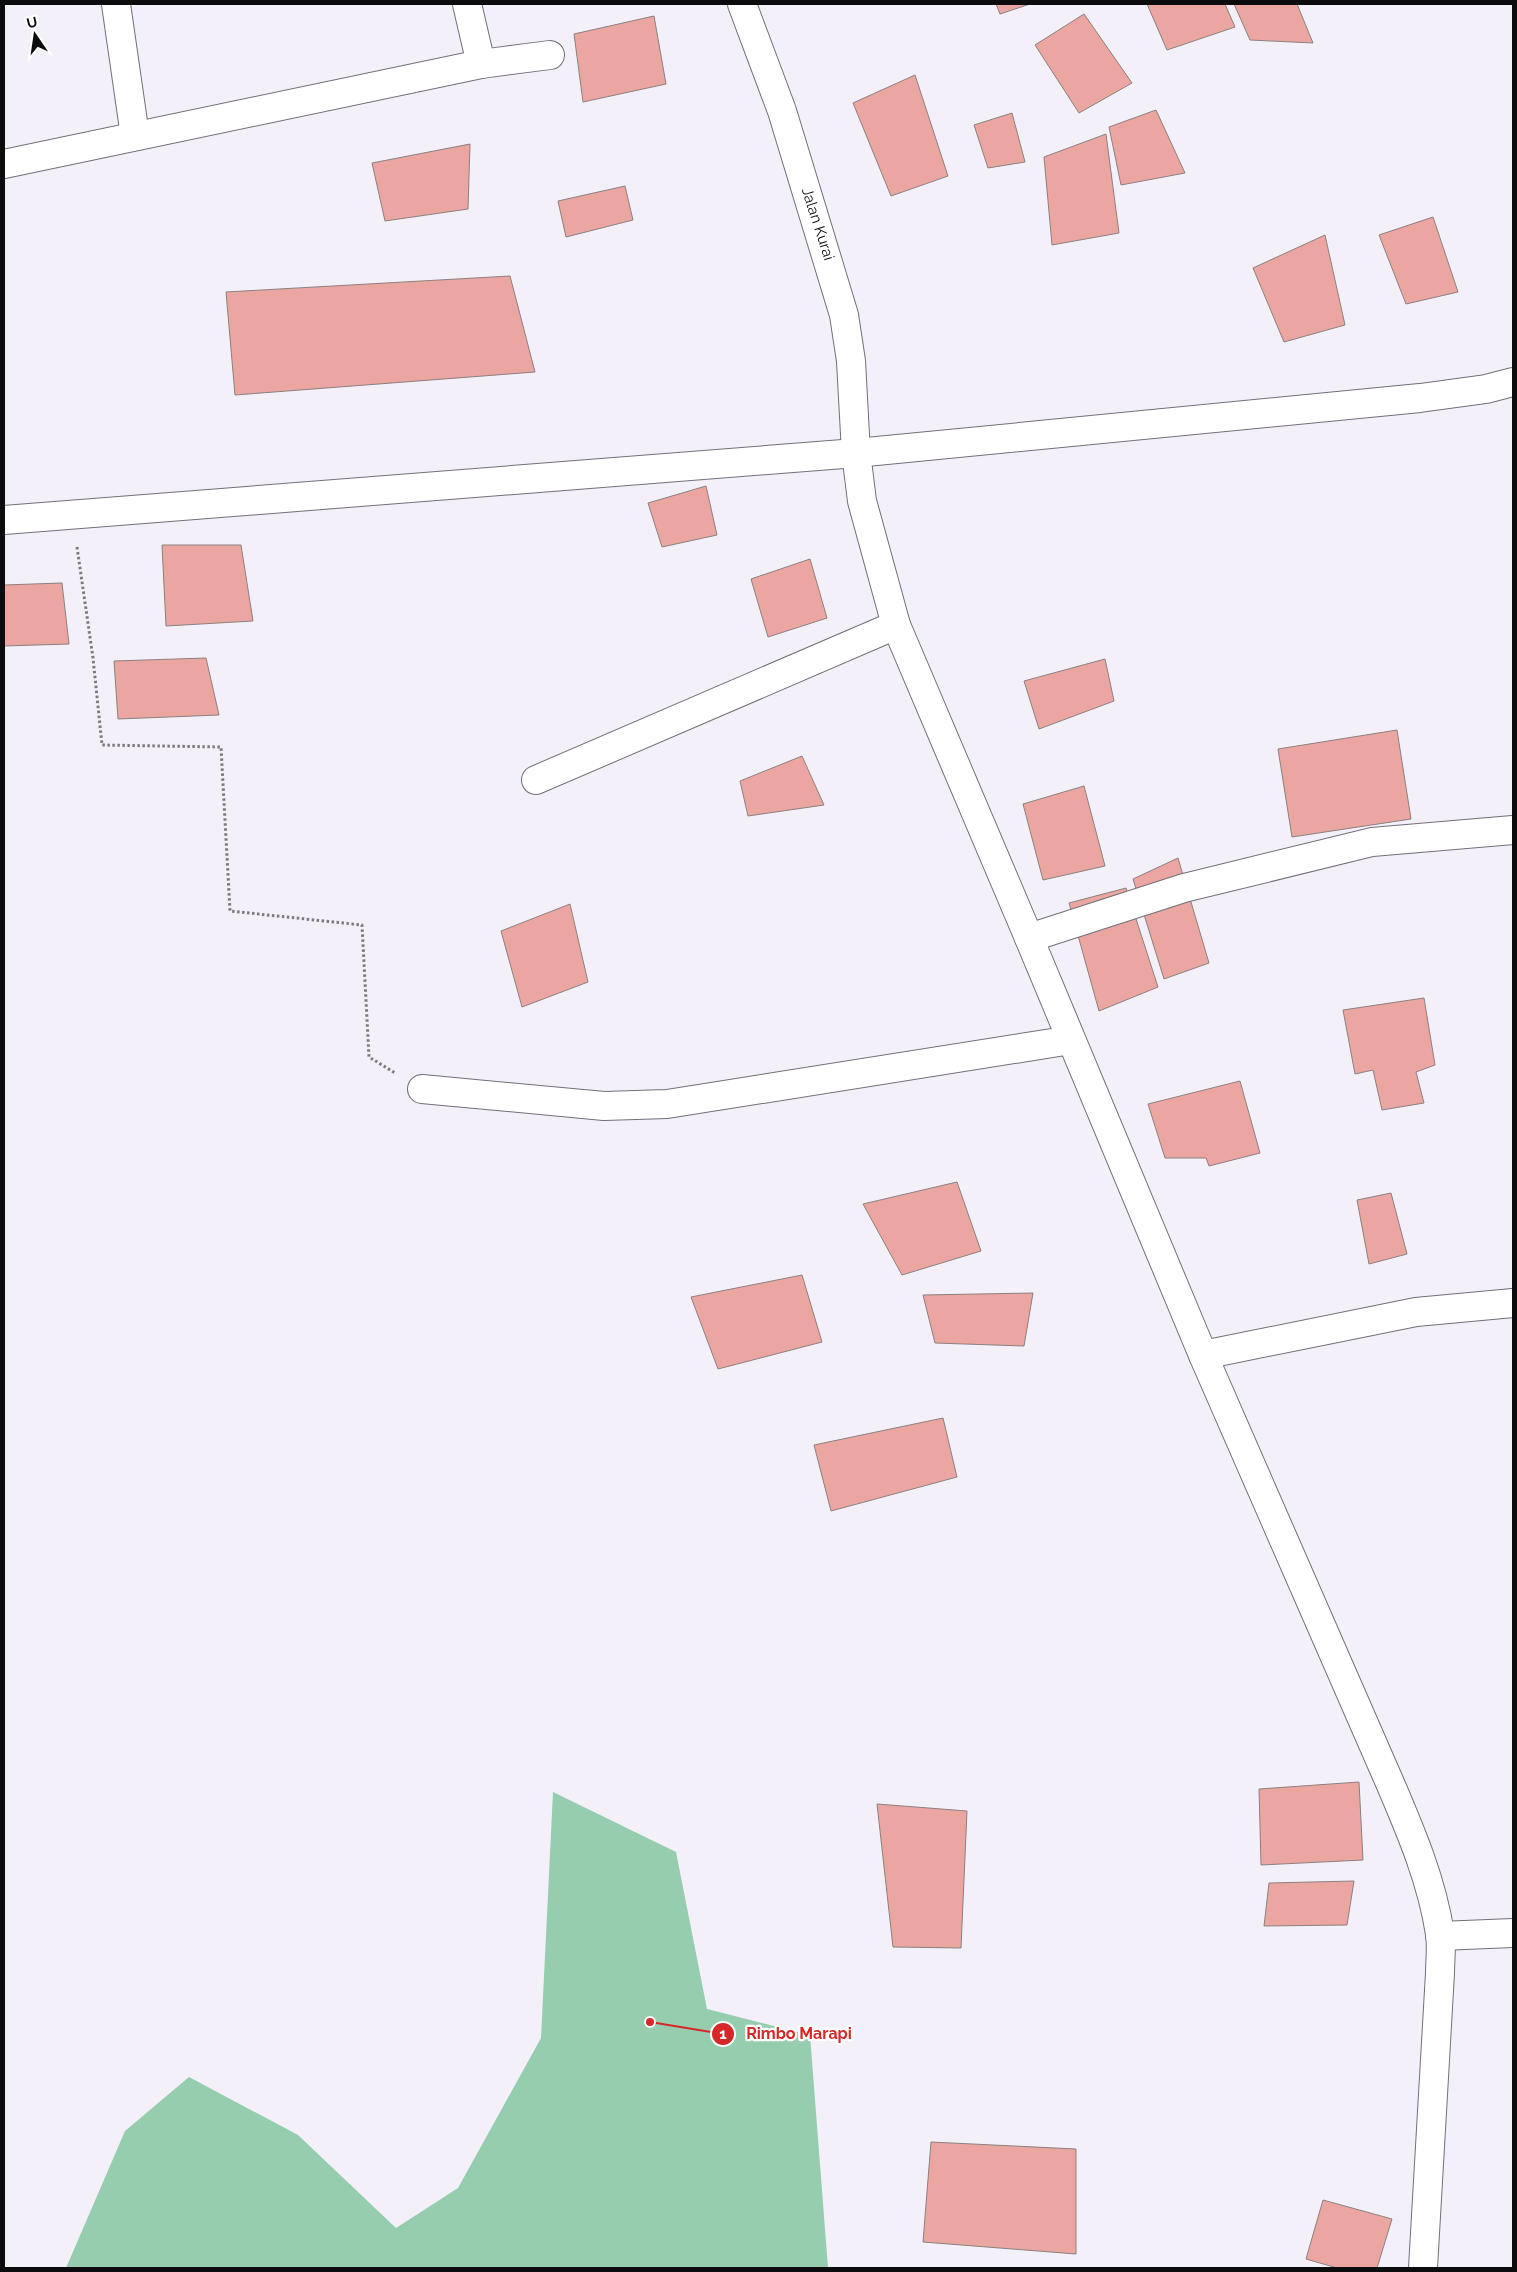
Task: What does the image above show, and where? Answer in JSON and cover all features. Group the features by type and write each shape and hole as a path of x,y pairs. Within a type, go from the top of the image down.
{"street":[{"path":"116,4 135,136"},
{"path":"467,4 481,64"},
{"name":"Jalan Kurai","path":"742,4 782,112 842,308 851,361 856,453 862,501 896,626 1030,938 1203,1355 1412,1836 1433,1896 1440,1936 1440,1973 1424,2268"},
{"path":"4,164 481,64 550,55"},
{"path":"4,520 856,453 1420,398 1486,389 1513,382"},
{"path":"536,780 896,626"},
{"path":"1030,938 1184,888 1372,842 1513,830"},
{"path":"422,1089 604,1106 666,1104 1071,1040"},
{"path":"1203,1355 1416,1312 1513,1303"},
{"path":"1440,1936 1513,1933"}],"path":[{"path":"72,514 94,658 102,745 220,747 230,911 362,925 369,1057 422,1089"}],"green space":[{"path":"553,1792 676,1852 707,2009 810,2035 828,2268 66,2268 125,2131 189,2077 298,2135 396,2228 458,2188 541,2038"}],"building":[{"path":"996,4 1030,4 1000,14"},
{"path":"1147,4 1225,4 1235,27 1167,50"},
{"path":"1234,4 1297,4 1313,43 1250,40"},
{"path":"1084,14 1132,83 1079,113 1035,45"},
{"path":"654,16 666,84 583,102 574,34"},
{"path":"915,75 948,176 891,196 853,103"},
{"path":"1156,110 1185,173 1121,185 1109,127"},
{"path":"1012,113 1025,162 988,168 974,125"},
{"path":"1106,134 1119,233 1052,245 1044,157"},
{"path":"470,144 468,209 385,221 372,163"},
{"path":"625,186 633,220 566,237 558,201"},
{"path":"1433,217 1458,292 1406,304 1379,235"},
{"path":"1325,235 1345,325 1284,342 1253,268"},
{"path":"510,276 535,372 235,395 226,292"},
{"path":"706,486 717,535 662,547 648,503"},
{"path":"162,545 241,545 253,621 166,626"},
{"path":"810,559 827,618 768,637 751,579"},
{"path":"62,583 69,644 4,646 4,585"},
{"path":"206,658 219,715 118,719 114,661"},
{"path":"1105,659 1114,701 1039,729 1024,681"},
{"path":"1397,730 1411,819 1292,837 1278,749"},
{"path":"802,756 824,805 748,816 740,781"},
{"path":"1084,786 1105,866 1043,880 1023,804"},
{"path":"1178,858 1209,963 1164,979 1133,879"},
{"path":"1126,888 1158,987 1099,1011 1069,903"},
{"path":"570,904 588,982 522,1007 501,931"},
{"path":"1424,998 1435,1065 1416,1072 1424,1103 1382,1110 1373,1070 1355,1074 1343,1010"},
{"path":"1240,1081 1260,1153 1209,1166 1206,1158 1165,1158 1148,1104"},
{"path":"957,1182 981,1251 902,1275 863,1204"},
{"path":"1391,1193 1407,1254 1369,1264 1357,1200"},
{"path":"802,1275 822,1342 718,1369 691,1297"},
{"path":"1033,1293 1024,1346 935,1343 923,1295"},
{"path":"943,1418 957,1477 831,1511 814,1445"},
{"path":"1359,1782 1363,1860 1261,1865 1259,1789"},
{"path":"877,1804 967,1811 961,1948 893,1947"},
{"path":"1354,1881 1347,1925 1264,1926 1269,1883"},
{"path":"931,2142 1076,2149 1076,2254 923,2242"},
{"path":"1323,2200 1392,2219 1377,2268 1337,2268 1306,2259"}],"place":[{"name":"Rimbo Marapi","path":"650,2022"}]}
